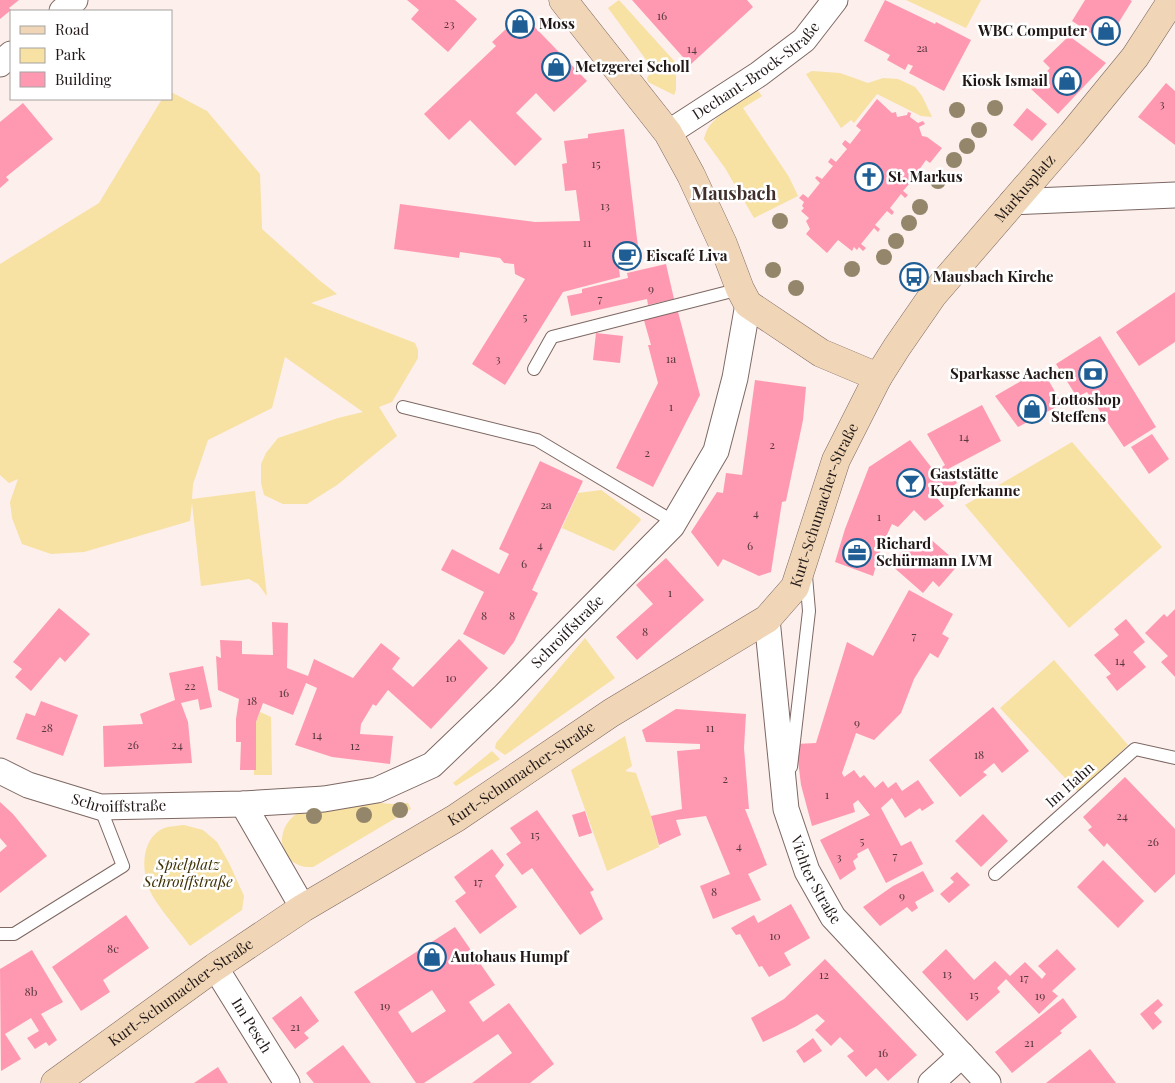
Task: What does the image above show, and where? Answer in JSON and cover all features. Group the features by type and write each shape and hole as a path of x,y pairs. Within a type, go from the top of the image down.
{"main road":[{"path":"563,0 668,133 691,175 744,297 821,353 878,378"},
{"name":"Markusplatz","path":"878,378 933,295 1072,134 1135,56 1172,0"},
{"name":"Kurt-Schumacher-Straße","path":"56,1083 215,967 303,908 456,818 611,713 768,619 795,587 836,460 878,378"}],"street":[{"path":"63,10 75,0"},
{"name":"Dechant-Brock-Straße","path":"668,133 759,74 804,40 835,0"},
{"path":"0,64 10,55"},
{"path":"1012,202 1175,195"},
{"name":"Schroiffstraße","path":"0,771 28,785 100,807 243,804 324,799 377,790 432,765 504,696 674,522 716,451 735,378 744,297"},
{"name":"Vichter Straße","path":"768,619 786,809 807,871 833,917 988,1083"},
{"path":"243,804 303,908"},
{"name":"Im Pesch","path":"215,967 287,1083"},
{"path":"931,1083 962,1055"}],"lane":[{"path":"534,369 552,336 744,297"},
{"path":"403,407 537,440 674,522"},
{"path":"786,809 809,611 804,559"},
{"name":"Im Hahn","path":"996,874 1135,749 1175,758"},
{"path":"0,934 14,934 123,866 100,807"}],"green space":[{"path":"619,0 676,63 676,90 674,95 648,82 647,78 653,69 608,8"},
{"path":"906,0 981,0 966,28"},
{"path":"812,71 840,73 868,83 883,78 898,79 915,87 922,96 932,117 921,116 877,94 854,123 851,120 841,128 806,74"},
{"path":"755,87 762,96 743,108 789,177 798,196 754,218 725,168 704,139 712,123 727,110 724,106"},
{"path":"172,93 207,111 260,174 262,229 337,294 311,303 415,343 418,350 418,358 392,402 379,407 397,436 337,485 307,504 283,504 264,495 261,483 261,464 266,453 278,438 338,418 363,412 285,357 272,408 208,440 193,484 192,499 255,491 267,596 258,584 249,579 201,586 192,503 190,521 84,552 51,554 22,544 12,518 10,502 18,479 9,483 0,475 0,264 99,203 161,100 172,100"},
{"path":"1072,442 1162,547 1069,628 965,505"},
{"path":"601,490 641,520 614,551 562,528 578,493"},
{"path":"585,638 615,678 505,755 495,748 496,743"},
{"path":"1054,660 1128,745 1078,792 1000,708"},
{"path":"260,712 271,717 272,775 254,775 254,770 256,769 256,722"},
{"path":"625,736 632,766 625,771 636,773 651,816 659,847 607,871 571,770"},
{"path":"492,751 500,759 456,786 453,783"},
{"path":"348,800 392,804 408,803 411,809 313,867 302,866 293,862 283,847 282,838 284,829 290,820 302,811"},
{"name":"Spielplatz Schroiffstraße","path":"184,825 203,830 217,842 244,896 242,910 190,946 151,893 145,876 144,866 147,848 150,840 156,833 171,826"}],"building":[{"path":"0,0 19,0 9,8 11,10 0,19"},
{"path":"407,0 455,0 477,19 448,52 411,19 419,10"},
{"path":"632,0 747,0 753,7 690,65"},
{"path":"885,0 935,24 936,22 971,40 944,91 909,73 913,66 908,64 905,70 887,60 890,55 864,41"},
{"path":"1085,0 1132,1 1106,43 1072,21"},
{"path":"522,14 587,81 554,112 536,93 516,113 542,139 515,166 470,120 449,140 424,114 496,46 492,42"},
{"path":"1069,36 1106,63 1058,114 1031,89 1050,68 1043,61"},
{"path":"1166,83 1175,91 1175,145 1138,117"},
{"name":"St. Markus","path":"877,99 892,113 896,112 897,117 907,115 908,112 911,113 910,117 918,123 923,121 925,124 919,127 922,136 927,137 942,148 930,163 926,160 921,167 918,172 923,176 920,179 916,176 903,191 908,195 905,198 901,194 890,208 894,212 892,215 887,211 875,225 880,229 878,232 874,228 861,244 866,248 863,251 859,247 857,250 854,247 852,251 838,240 827,253 806,234 810,229 806,221 809,218 801,211 804,208 802,206 804,202 799,198 803,194 808,198 820,183 815,178 817,176 822,179 833,166 828,162 831,158 836,162 847,149 842,144 845,140 850,144 861,130 856,126"},
{"path":"23,103 53,139 6,177 9,180 0,188 0,122"},
{"path":"1027,108 1047,124 1032,141 1013,125"},
{"path":"624,129 640,264 630,265 630,268 619,269 620,277 563,292 505,385 472,364 525,279 515,274 514,264 504,263 500,258 460,252 459,258 394,249 400,204 535,222 580,221 576,190 565,191 562,164 567,163 564,141 588,138 588,134"},
{"path":"666,264 674,299 648,305 647,299 571,316 567,296 582,293 582,289 628,278 627,273"},
{"path":"1175,292 1175,342 1139,366 1116,332"},
{"path":"677,308 700,395 653,487 616,468 658,383 648,345 651,345 643,317"},
{"path":"596,333 623,336 620,363 593,360"},
{"path":"1100,336 1156,427 1124,447 1087,392 1077,397 1056,364"},
{"path":"1042,369 1062,404 1018,427 995,396"},
{"path":"755,380 806,387 803,420 786,501 782,502 771,572 759,576 723,559 718,567 691,532 717,492 723,493 726,473 742,475"},
{"path":"982,405 1001,441 948,469 957,483 937,498 944,506 925,521 914,510 898,527 892,524 883,543 873,576 835,562 845,529 869,467 910,440 935,472 945,465 927,434"},
{"path":"1152,434 1169,459 1149,474 1131,447"},
{"path":"540,461 583,481 532,590 538,593 514,642 504,655 463,634 484,592 441,570 452,549 499,574 509,554 499,549"},
{"path":"927,536 959,564 939,587 933,581 923,593 891,565 907,546 914,551"},
{"path":"666,558 704,600 637,660 616,637 653,604 636,585"},
{"path":"909,590 953,614 942,634 949,638 938,658 930,653 914,679 901,713 874,740 856,733 842,773 844,777 854,770 860,778 864,775 875,788 883,781 888,788 896,782 902,791 918,780 934,803 922,811 920,808 905,818 892,798 881,808 901,846 911,841 923,864 886,883 868,848 857,854 858,857 853,861 856,869 840,880 820,840 870,815 858,800 853,804 855,812 812,826 801,785 796,744 816,743 847,642 873,656"},
{"path":"59,608 90,634 65,662 60,657 31,691 15,677 22,669 13,662"},
{"path":"1175,609 1175,677 1161,662 1168,656 1145,633 1164,614 1167,617"},
{"path":"1126,619 1145,642 1133,652 1146,667 1117,691 1106,677 1111,674 1094,655 1119,635 1114,629"},
{"path":"272,622 288,623 287,668 308,676 314,659 353,678 381,643 400,658 392,669 413,687 459,639 488,668 431,729 388,690 376,706 373,704 361,724 360,734 393,736 390,764 332,757 295,745 317,688 306,683 293,715 263,703 256,722 256,770 240,770 241,742 236,742 236,719 239,699 218,690 216,656 221,658 220,640 242,641 242,654 273,655"},
{"path":"203,666 212,707 200,710 198,699 181,703 188,722 192,763 104,767 103,726 143,724 140,714 175,700 169,673"},
{"path":"41,701 78,715 63,756 16,739 26,713 35,716"},
{"path":"993,707 1029,751 1002,773 994,763 983,772 987,775 960,797 929,760"},
{"path":"676,709 746,714 744,748 749,809 745,809 767,865 748,874 761,900 713,919 700,886 730,874 706,816 676,820 681,835 659,845 651,816 682,809 677,751 700,749 700,744 646,742 642,730"},
{"path":"1125,777 1175,829 1175,874 1155,893 1107,843 1104,847 1088,830 1092,827 1083,817"},
{"path":"0,802 13,814 47,856 0,893 0,852 7,846 0,838"},
{"path":"537,810 594,890 590,892 603,919 580,935 532,868 522,875 506,854 521,843 510,828"},
{"path":"585,811 592,833 579,837 572,815"},
{"path":"983,814 1008,841 981,867 955,841"},
{"path":"492,849 504,865 495,876 517,907 480,934 455,901 466,893 454,877"},
{"path":"1103,860 1144,901 1118,928 1077,887"},
{"path":"923,871 934,891 915,902 918,908 912,912 907,907 880,926 863,907 893,886"},
{"path":"957,872 970,885 949,903 940,894 954,882 950,878"},
{"path":"791,904 810,938 784,953 791,965 769,977 762,966 759,967 740,934 736,935 731,928 754,915 758,923"},
{"path":"126,915 149,948 103,980 110,992 81,1011 52,967"},
{"path":"455,927 495,985 469,1002 483,1022 509,1003 554,1064 530,1083 472,1083 512,1053 498,1034 424,1083 416,1083 354,992","holes":["432,990 446,1011 412,1033 398,1012"]},
{"path":"946,949 974,980 995,961 1010,976 1025,962 1042,979 1046,974 1038,966 1057,949 1076,969 1052,991 1058,996 1039,1014 1006,979 997,988 1000,992 967,1021 922,972"},
{"path":"32,950 63,1002 41,1014 57,1040 49,1046 46,1042 35,1049 27,1038 39,1031 31,1018 5,1034 21,1059 1,1071 0,969"},
{"path":"825,959 917,1055 888,1081 876,1068 866,1077 847,1056 854,1051 840,1037 831,1046 815,1030 825,1021 817,1014 763,1042 751,1018 784,999"},
{"path":"301,996 319,1021 304,1033 309,1038 295,1049 272,1018"},
{"path":"1063,998 1077,1017 1060,1031 1062,1033 1012,1073 995,1052"},
{"path":"1158,999 1163,1005 1154,1013 1162,1022 1153,1030 1140,1014"},
{"path":"813,1038 822,1051 804,1063 796,1051"},
{"path":"343,1045 371,1083 314,1083 306,1073"},
{"path":"1090,1049 1116,1083 1046,1083"},
{"path":"218,1067 228,1083 194,1083"}],"place":[{"name":"Moss","path":"520,24"},
{"name":"WBC Computer","path":"1106,31"},
{"name":"Metzgerei Scholl","path":"556,67"},
{"name":"Kiosk Ismail","path":"1067,81"},
{"name":"St. Markus","path":"869,177"},
{"name":"Eiscafé Liva","path":"627,256"},
{"name":"Mausbach Kirche","path":"914,277"},
{"name":"Sparkasse Aachen","path":"1093,374"},
{"name":"Lottoshop Steffens","path":"1032,409"},
{"name":"Gaststätte Kupferkanne","path":"911,483"},
{"name":"Richard Schürmann LVM","path":"857,553"},
{"name":"Autohaus Humpf","path":"432,957"}],"district":[{"name":"Mausbach","path":"734,194"}]}
